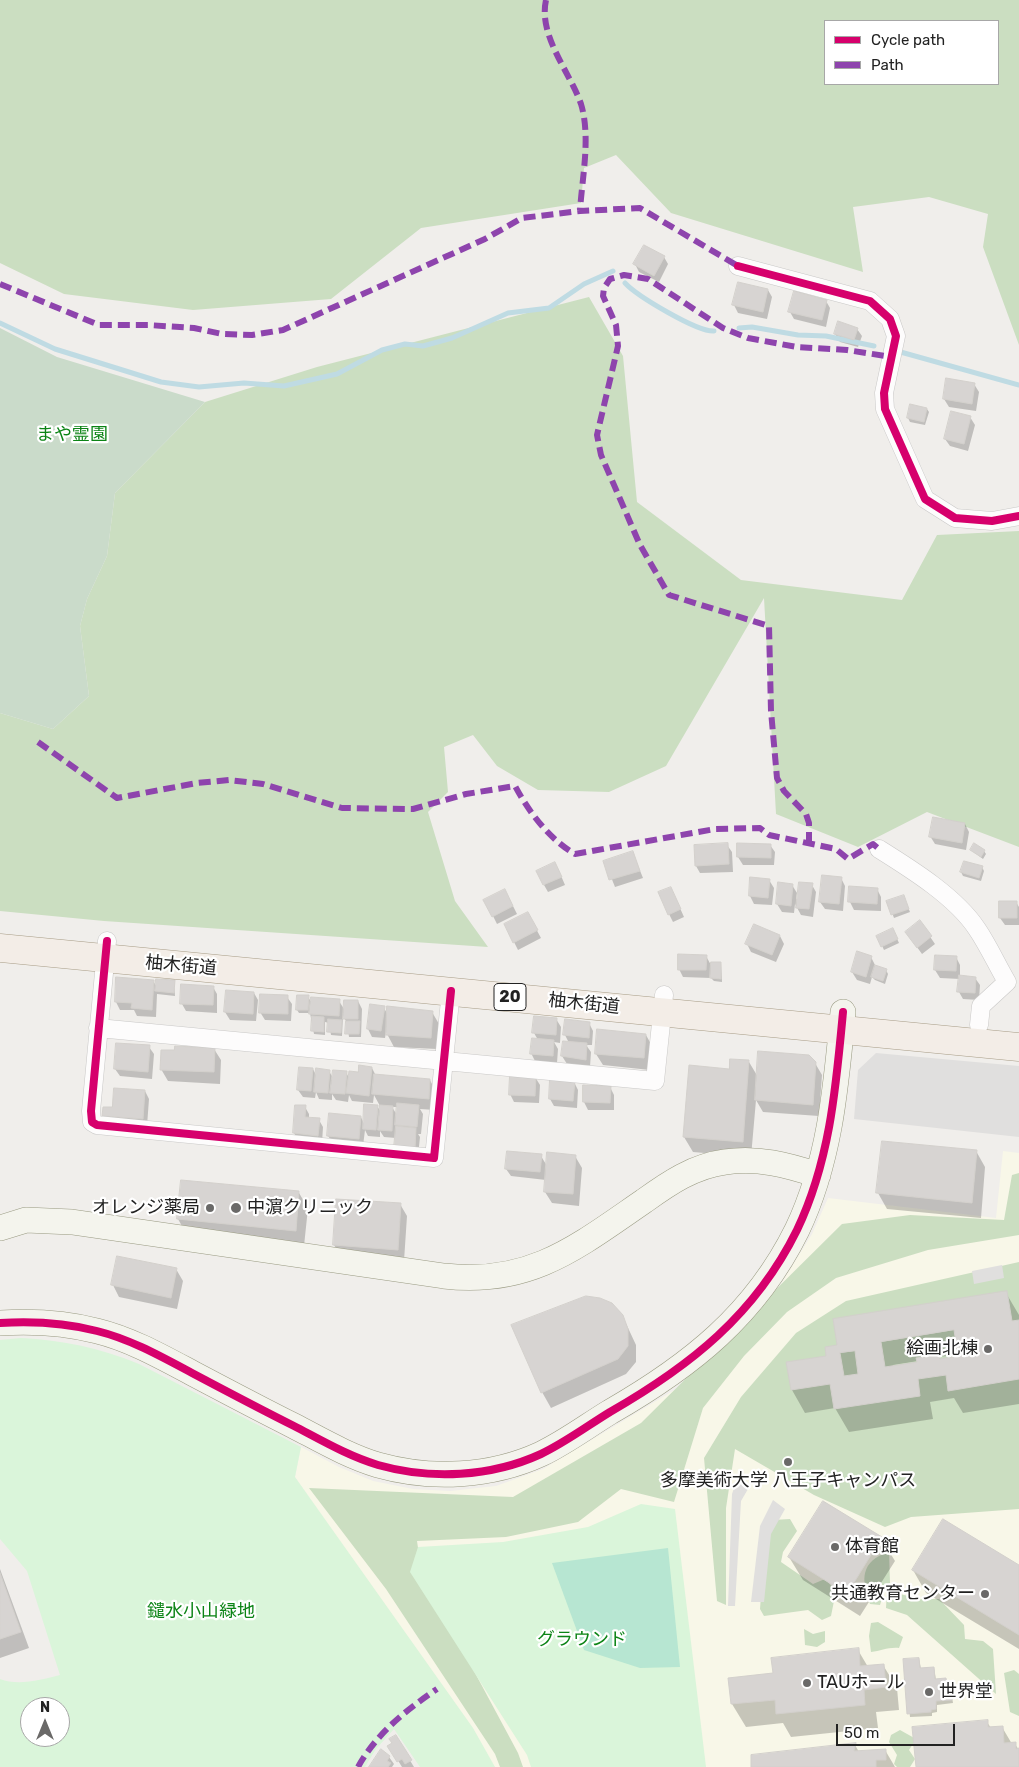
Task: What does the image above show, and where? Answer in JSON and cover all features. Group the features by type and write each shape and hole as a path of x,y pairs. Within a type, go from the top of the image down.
{"main road":[{"name":"柚木街道","path":"0,931 106,950 451,991 663,1003"},
{"name":"柚木街道","path":"0,948 106,950 663,1003 842,1021 1019,1047"},
{"name":"柚木街道","path":"842,1021 979,1025 1019,1029"}],"street":[{"path":"738,266 870,301 890,319 896,336 884,393 885,409 925,499 955,518 992,521 1019,516"},
{"path":"879,849 916,872 948,898 976,927 1007,982 981,1006 979,1025"},
{"path":"106,950 90,1110 92,1122 97,1125 434,1158 451,991"},
{"path":"98,1028 656,1081 663,1003"},
{"path":"0,1323 45,1323 100,1332 161,1357 342,1451 400,1471 427,1474 464,1474 522,1461 554,1447 687,1364 714,1341 742,1312 770,1276 796,1232 818,1175 831,1126 842,1021"},
{"path":"0,1228 26,1220 72,1222 451,1277 488,1278 522,1272 550,1261 580,1244 674,1180 699,1168 725,1162 751,1160 776,1163 818,1175"}],"shaded area":[{"path":"876,1053 1019,1066 1019,1137 854,1119 858,1070"},
{"name":"多摩美術大学 八王子キャンパス","path":"1003,1151 1019,1153 1019,1767 495,1767 295,1477 301,1447 339,1467 373,1481 413,1489 450,1491 496,1486 543,1469 686,1383 773,1297 812,1234 828,1198 996,1218"},
{"path":"1002,1265 1004,1278 974,1284 972,1271"},
{"path":"737,1479 748,1489 741,1501 735,1606 728,1606 732,1494"},
{"path":"773,1500 785,1509 771,1534 764,1602 751,1602 760,1526"}],"green space":[{"path":"0,0 1019,0 1019,345 983,247 988,214 929,197 853,207 863,272 671,213 616,155 584,168 581,203 421,228 331,299 193,310 64,294 0,263"},
{"path":"589,297 623,356 637,502 741,580 902,600 937,535 1019,531 1019,847 927,812 858,847 776,814 764,598 666,766 609,792 538,790 497,766 473,735 444,747 448,792 428,812 455,901 488,947 104,921 0,911 0,713 53,729 89,696 80,626 87,599 107,556 115,493 205,402 317,367"},
{"name":"まや霊園","path":"0,328 57,357 205,402 115,493 107,556 87,599 80,626 89,696 53,729 0,713"},
{"path":"1019,1173 1019,1235 928,1250 836,1278 787,1312 744,1356 703,1408 674,1502 621,1489 578,1522 506,1537 417,1541 424,1588 474,1671 518,1753 523,1767 500,1767 495,1754 386,1589 309,1488 513,1497 641,1423 842,1224 910,1215 1004,1220 1012,1175"},
{"path":"1019,1262 1019,1509 911,1517 885,1527 814,1495 735,1449 726,1508 726,1605 717,1601 704,1458 741,1397 796,1333 846,1301"},
{"name":"鑓水小山緑地","path":"21,1338 81,1346 96,1349 139,1364 301,1447 295,1477 473,1728 495,1767 420,1767 394,1729 376,1749 365,1767 0,1767 0,1679 22,1682 60,1675 27,1571 0,1539 0,1340"},
{"name":"グラウンド","path":"641,1504 675,1509 706,1767 531,1767 527,1755 410,1572 418,1547 503,1542 588,1527"},
{"path":"790,1519 797,1531 783,1552 781,1562 813,1584 825,1579 836,1591 831,1616 822,1620 808,1610 764,1616 760,1609 765,1543 773,1520"},
{"path":"668,1548 680,1667 640,1668 584,1650 552,1563"},
{"path":"889,1552 890,1583 886,1585 880,1605 870,1604 865,1587 865,1572 868,1566 879,1556"},
{"path":"887,1591 921,1599 939,1599 964,1625 965,1639 983,1641 993,1649 996,1694 907,1615 886,1608"},
{"path":"878,1622 903,1637 899,1648 871,1652 869,1636 871,1623"},
{"path":"804,1629 813,1634 825,1631 825,1642 817,1647 805,1645"},
{"path":"1014,1670 1019,1674 1019,1716 1010,1712 1004,1673"},
{"path":"900,1730 916,1739 909,1750 915,1759 910,1767 897,1767 894,1764 897,1755 889,1742 891,1735"}],"building":[{"path":"644,245 665,256 654,276 633,264"},
{"path":"738,282 768,289 763,312 732,305"},
{"path":"794,291 827,300 822,320 788,312"},
{"path":"838,321 858,328 854,340 834,334"},
{"path":"946,378 975,383 972,404 943,399"},
{"path":"910,404 927,408 924,422 907,418"},
{"path":"951,411 971,416 964,444 944,439"},
{"path":"933,817 965,823 962,843 929,837"},
{"path":"728,843 729,864 695,866 694,845"},
{"path":"737,843 771,844 771,858 737,857"},
{"path":"974,843 985,850 981,857 970,850"},
{"path":"633,851 640,871 609,880 603,861"},
{"path":"964,861 983,866 979,878 960,872"},
{"path":"555,862 562,877 543,885 536,871"},
{"path":"822,875 842,877 839,904 819,902"},
{"path":"750,877 770,879 768,898 749,896"},
{"path":"778,882 793,884 791,906 776,904"},
{"path":"799,882 813,883 809,909 796,908"},
{"path":"849,886 878,888 877,904 848,902"},
{"path":"671,887 681,909 668,915 658,892"},
{"path":"505,889 513,906 492,917 483,900"},
{"path":"904,895 909,909 891,915 886,901"},
{"path":"999,901 1017,901 1017,918 999,918"},
{"path":"528,912 538,930 513,943 504,924"},
{"path":"920,920 932,936 917,948 905,932"},
{"path":"754,924 780,935 772,955 745,944"},
{"path":"893,928 898,939 881,947 876,936"},
{"path":"857,951 872,956 866,977 851,972"},
{"path":"678,954 707,955 706,970 678,970"},
{"path":"935,955 957,956 956,971 934,970"},
{"path":"711,962 721,962 721,979 710,978"},
{"path":"875,965 887,969 883,981 871,977"},
{"path":"959,975 976,977 975,993 957,992"},
{"path":"116,977 154,980 152,1010 131,1008 132,1003 115,1002"},
{"path":"156,979 175,980 174,993 155,991"},
{"path":"181,984 214,986 213,1005 180,1004"},
{"path":"226,990 254,992 253,1014 224,1012"},
{"path":"260,994 288,995 288,1014 259,1013"},
{"path":"297,995 309,995 308,1010 296,1010"},
{"path":"311,997 340,999 339,1016 309,1014"},
{"path":"344,1000 358,1000 358,1019 343,1019"},
{"path":"370,1004 385,1006 381,1031 367,1029"},
{"path":"387,1006 433,1011 431,1038 386,1035"},
{"path":"312,1016 324,1017 324,1032 311,1031"},
{"path":"534,1016 557,1018 556,1035 532,1033"},
{"path":"328,1019 342,1020 341,1033 327,1032"},
{"path":"565,1019 590,1022 589,1038 563,1035"},
{"path":"346,1021 360,1021 359,1034 345,1034"},
{"path":"597,1029 646,1034 644,1058 595,1054"},
{"path":"532,1038 554,1040 553,1056 530,1054"},
{"path":"563,1041 587,1043 586,1060 561,1056"},
{"path":"116,1043 150,1045 148,1072 114,1069"},
{"path":"175,1046 215,1048 214,1072 160,1070 161,1050 174,1050"},
{"path":"758,1051 809,1055 816,1062 813,1105 755,1100"},
{"path":"730,1059 749,1060 743,1142 683,1137 689,1065 729,1069"},
{"path":"359,1065 372,1067 369,1096 346,1093 349,1071 358,1072"},
{"path":"299,1067 313,1068 311,1091 297,1090"},
{"path":"316,1068 330,1070 328,1093 314,1092"},
{"path":"333,1070 347,1071 345,1094 330,1093"},
{"path":"374,1074 430,1079 429,1099 372,1094"},
{"path":"510,1075 536,1076 535,1096 509,1095"},
{"path":"550,1079 575,1081 573,1101 549,1099"},
{"path":"583,1085 611,1086 610,1103 583,1102"},
{"path":"114,1088 145,1090 143,1119 102,1116 103,1107 112,1107"},
{"path":"397,1103 419,1105 417,1127 395,1125"},
{"path":"364,1104 378,1105 376,1130 363,1129"},
{"path":"295,1105 306,1105 305,1117 320,1118 318,1136 293,1133"},
{"path":"380,1105 393,1106 392,1131 378,1130"},
{"path":"329,1113 361,1116 359,1139 327,1136"},
{"path":"396,1126 416,1128 415,1149 394,1148"},
{"path":"882,1141 977,1150 972,1203 876,1193"},
{"path":"507,1151 542,1154 540,1172 505,1169"},
{"path":"547,1152 576,1155 573,1194 544,1192"},
{"path":"181,1180 299,1191 296,1231 177,1219"},
{"path":"336,1199 401,1203 398,1250 333,1245"},
{"path":"117,1256 177,1268 171,1298 111,1285"},
{"name":"絵画北棟","path":"1007,1291 1012,1321 1019,1320 1019,1379 948,1391 946,1375 918,1379 920,1396 834,1409 830,1384 791,1390 786,1362 826,1356 825,1347 837,1345 833,1319","holes":["954,1330 958,1356 940,1359 939,1355 916,1358 917,1362 885,1367 881,1342","855,1351 858,1374 844,1376 840,1353"]},
{"path":"586,1296 600,1298 612,1303 623,1315 628,1329 628,1346 618,1359 541,1393 511,1325"},
{"name":"体育館","path":"823,1501 882,1537 847,1594 788,1557"},
{"name":"共通教育センター","path":"943,1519 1019,1565 1019,1635 912,1570"},
{"path":"0,1573 21,1632 0,1639"},
{"name":"TAUホール","path":"859,1648 860,1666 884,1664 886,1687 864,1690 865,1705 776,1714 775,1700 731,1704 728,1678 773,1673 771,1658"},
{"name":"世界堂","path":"919,1658 920,1668 934,1667 935,1679 946,1678 947,1685 951,1684 952,1700 936,1701 936,1709 931,1710 931,1712 907,1714 903,1659"},
{"path":"988,1720 988,1727 1003,1726 1004,1743 1016,1742 1016,1749 1019,1748 1019,1767 916,1767 912,1727"},
{"path":"396,1735 412,1760 405,1764 402,1759 397,1762 387,1746 392,1743 389,1739"},
{"path":"856,1743 854,1751 886,1749 886,1760 876,1760 876,1767 751,1767 751,1755"},
{"path":"381,1749 390,1756 387,1761 391,1763 388,1767 369,1767"}],"waterway":[{"path":"0,323 55,349 161,382 199,387 244,383 284,386 337,374 382,350 405,344 423,346 452,338 508,313 549,308 584,284 613,271"},
{"path":"625,283 642,296 682,320 706,330 714,331"},
{"path":"739,328 752,327 798,335 826,336 874,346"},
{"path":"897,351 1019,385"}],"marked path":[{"path":"546,0 545,13 551,40 556,54 576,92 584,117 586,144 580,211"},
{"path":"0,284 99,325 148,325 194,328 222,334 252,335 283,330 485,239 522,218 580,211 640,208 738,266"},
{"path":"809,844 809,823 806,814 784,791 777,778 771,711 769,626 669,595 640,545 601,455 597,435 618,346 616,325 603,296 604,288 610,279 624,275 648,279 723,328 748,338 797,347 847,350 892,357"},
{"path":"38,742 117,798 197,783 229,780 263,784 342,808 413,809 466,794 515,786 540,824 557,841 575,854 715,829 760,828 769,835 836,849 848,859 873,844 879,849"},
{"path":"358,1767 383,1733 437,1689"}],"cycle path":[{"path":"738,266 870,301 890,319 896,336 884,393 885,409 925,499 955,518 992,521 1019,516"},
{"path":"107,941 91,1111 92,1122 97,1125 434,1158 451,991"},
{"path":"0,1323 61,1324 109,1334 157,1355 335,1447 378,1465 419,1473 461,1474 502,1468 522,1462 559,1444 667,1376 718,1336 761,1288 797,1230 817,1177 830,1123 838,1068 843,1012"}],"place":[{"name":"オレンジ薬局","path":"210,1208"},
{"name":"中濵クリニック","path":"236,1208"},
{"name":"絵画北棟","path":"988,1349"},
{"name":"多摩美術大学 八王子キャンパス","path":"788,1462"},
{"name":"体育館","path":"835,1547"},
{"name":"共通教育センター","path":"985,1594"},
{"name":"TAUホール","path":"807,1683"},
{"name":"世界堂","path":"929,1692"}]}
